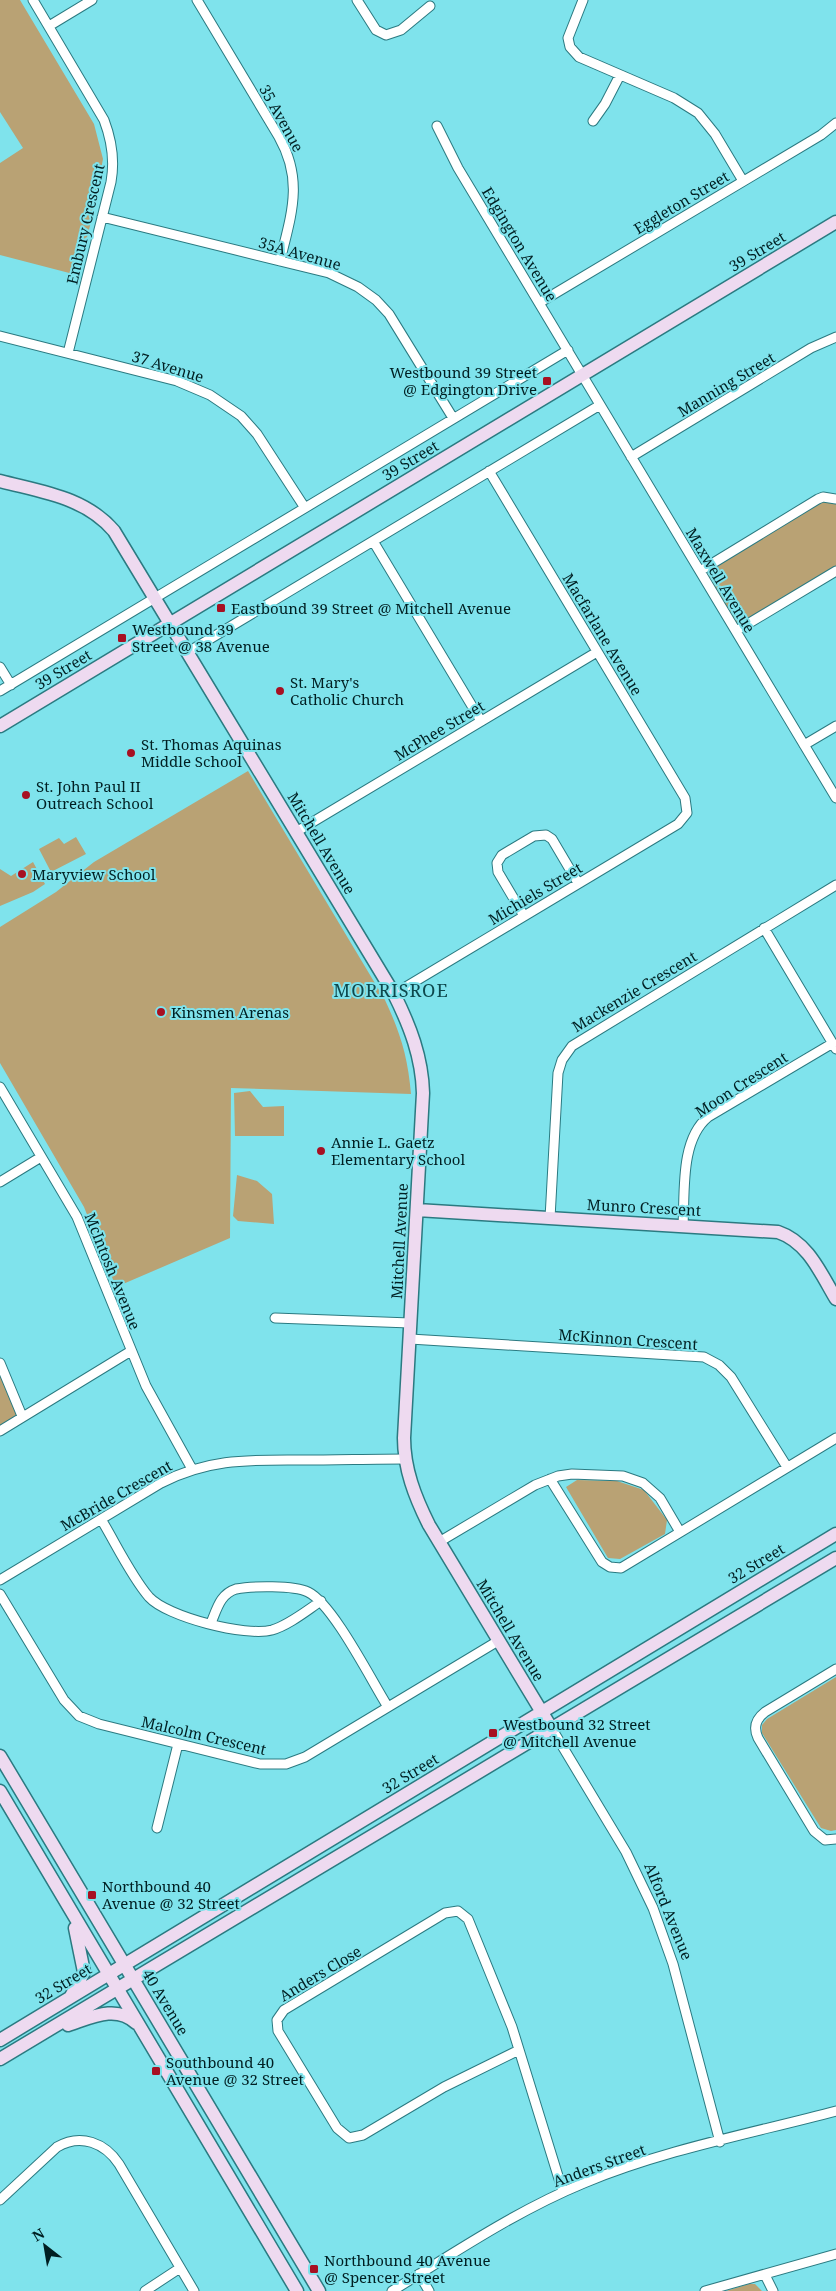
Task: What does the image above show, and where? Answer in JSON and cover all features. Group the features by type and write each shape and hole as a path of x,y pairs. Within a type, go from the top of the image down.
{"main road":[{"name":"39 Street","path":"0,726 836,222"},
{"name":"Mitchell Avenue","path":"0,481 73,500 97,513 120,538 394,994 410,1029 421,1070 422,1094 404,1438 405,1459 416,1498 439,1542 541,1712"},
{"name":"Munro Crescent","path":"417,1210 768,1231 785,1234 804,1248 836,1299"},
{"name":"32 Street","path":"0,2040 836,1534"},
{"path":"0,2059 836,1558"},
{"name":"Alford Avenue","path":"541,1712 552,1729"},
{"name":"40 Avenue","path":"0,1756 319,2291"},
{"path":"0,1791 297,2291"},
{"path":"68,1907 76,1930 84,1972 69,1998"},
{"path":"46,2032 111,2013 122,2014 139,2026"}],"street":[{"name":"Embury Crescent","path":"33,0 99,110 109,134 114,160 113,171 68,353"},
{"path":"49,26 92,0"},
{"name":"35 Avenue","path":"197,0 279,136 290,160 294,181 294,200 280,261"},
{"path":"357,0 373,27 379,33 386,36 401,30 430,6"},
{"path":"583,0 569,32 570,47 579,56 674,98 698,113 712,128 743,181"},
{"path":"593,121 605,104 620,75"},
{"name":"Eggleton Street","path":"539,303 821,135 836,123"},
{"name":"Edgington Avenue","path":"437,126 458,168 583,375"},
{"name":"35A Avenue","path":"102,217 335,276 358,287 376,300 396,323 453,418"},
{"name":"37 Avenue","path":"0,336 177,381 200,389 241,416 257,434 305,508"},
{"name":"Manning Street","path":"631,457 811,348 836,337"},
{"name":"39 Street","path":"0,691 568,350"},
{"name":"Maxwell Avenue","path":"583,375 836,798"},
{"path":"188,652 600,404"},
{"name":"Macfarlane Avenue","path":"489,471 685,798 687,813"},
{"path":"700,571 818,499 824,497 836,499"},
{"path":"373,541 481,721"},
{"path":"736,631 836,571"},
{"name":"McPhee Street","path":"296,832 597,652"},
{"path":"0,668 11,685"},
{"path":"804,745 836,726"},
{"name":"Michiels Street","path":"394,994 678,824 687,813"},
{"path":"524,916 498,872 497,863 502,855 534,836 542,834 552,839 578,883"},
{"name":"Mackenzie Crescent","path":"550,1218 558,1073 566,1052 584,1037 836,885"},
{"path":"764,928 834,1046"},
{"name":"Moon Crescent","path":"683,1226 688,1152 692,1138 699,1126 708,1117 834,1046"},
{"name":"McIntosh Avenue","path":"0,1087 77,1217 153,1401 192,1469"},
{"path":"0,1182 42,1157"},
{"path":"276,1318 410,1323"},
{"name":"McKinnon Crescent","path":"410,1339 704,1357 719,1365 731,1377 787,1467"},
{"path":"0,1431 131,1351"},
{"path":"0,1363 22,1416"},
{"path":"550,1479 598,1557 610,1567 621,1568 836,1438"},
{"name":"McBride Crescent","path":"0,1580 161,1483 206,1464 236,1460 405,1459"},
{"path":"439,1542 535,1485 550,1479 579,1474 631,1477 643,1483 654,1492 680,1532"},
{"path":"101,1519 142,1587 156,1604 173,1613 250,1632 270,1630 283,1625 321,1601"},
{"path":"211,1623 221,1599 228,1592 236,1588 300,1589 310,1592 329,1610 388,1707"},
{"name":"Malcolm Crescent","path":"0,1594 60,1696 72,1710 85,1719 253,1763 286,1764 305,1757 498,1641"},
{"path":"836,1669 765,1712 758,1719 755,1726 758,1738 814,1831 825,1840 836,1839"},
{"name":"Alford Avenue","path":"552,1729 626,1852 653,1908 673,1964 720,2142"},
{"path":"158,1828 178,1744"},
{"name":"Anders Close","path":"519,2050 444,2087 363,2135 350,2138 337,2128 278,2030 277,2020 284,2010 445,1913 454,1911 465,1915 472,1925 505,2006 519,2050 563,2192"},
{"name":"Anders Street","path":"392,2291 517,2215 563,2192 619,2170 836,2112"},
{"path":"0,2200 52,2150 62,2144 86,2140 98,2144 116,2159 194,2291"},
{"path":"705,2291 836,2254"},
{"path":"145,2291 180,2268"},
{"path":"419,2274 429,2291"},
{"path":"765,2275 773,2291"}],"shaded area":[{"path":"0,0 20,0 94,124 103,159 91,222 77,275 0,255 0,163 23,148 0,112"},
{"path":"818,499 836,499 836,571 736,631 700,571"},
{"path":"248,771 385,1000 402,1045 408,1068 411,1094 231,1088 230,1238 116,1287 84,1207 0,1063 0,927 56,892 94,862"},
{"path":"76,837 86,854 51,872 39,849 59,838 64,844"},
{"path":"33,862 45,884 33,892 0,906 0,869 11,876"},
{"path":"250,1091 263,1107 284,1106 284,1136 235,1136 234,1093"},
{"path":"237,1175 257,1181 272,1194 274,1224 238,1221 233,1216"},
{"path":"0,1363 22,1416 0,1431"},
{"path":"577,1480 617,1481 644,1490 667,1520 665,1534 620,1559 608,1558 566,1487"},
{"path":"836,1677 836,1830 831,1831 821,1828 762,1733 762,1725 767,1719"},
{"path":"755,2284 762,2291 726,2291"}],"place":[{"name":"Westbound 39 Street @ Edgington Drive","path":"547,381"},
{"name":"Eastbound 39 Street @ Mitchell Avenue","path":"221,608"},
{"name":"Westbound 39 Street @ 38 Avenue","path":"122,638"},
{"name":"St. Mary's Catholic Church","path":"280,691"},
{"name":"St. Thomas Aquinas Middle School","path":"131,753"},
{"name":"St. John Paul II Outreach School","path":"26,795"},
{"name":"Maryview School","path":"22,874"},
{"name":"Kinsmen Arenas","path":"161,1012"},
{"name":"Annie L. Gaetz Elementary School","path":"321,1151"},
{"name":"Westbound 32 Street @ Mitchell Avenue","path":"493,1733"},
{"name":"Northbound 40 Avenue @ 32 Street","path":"92,1895"},
{"name":"Southbound 40 Avenue @ 32 Street","path":"156,2071"},
{"name":"Northbound 40 Avenue @ Spencer Street","path":"314,2269"}],"district":[{"name":"MORRISROE","path":"391,990"}]}
